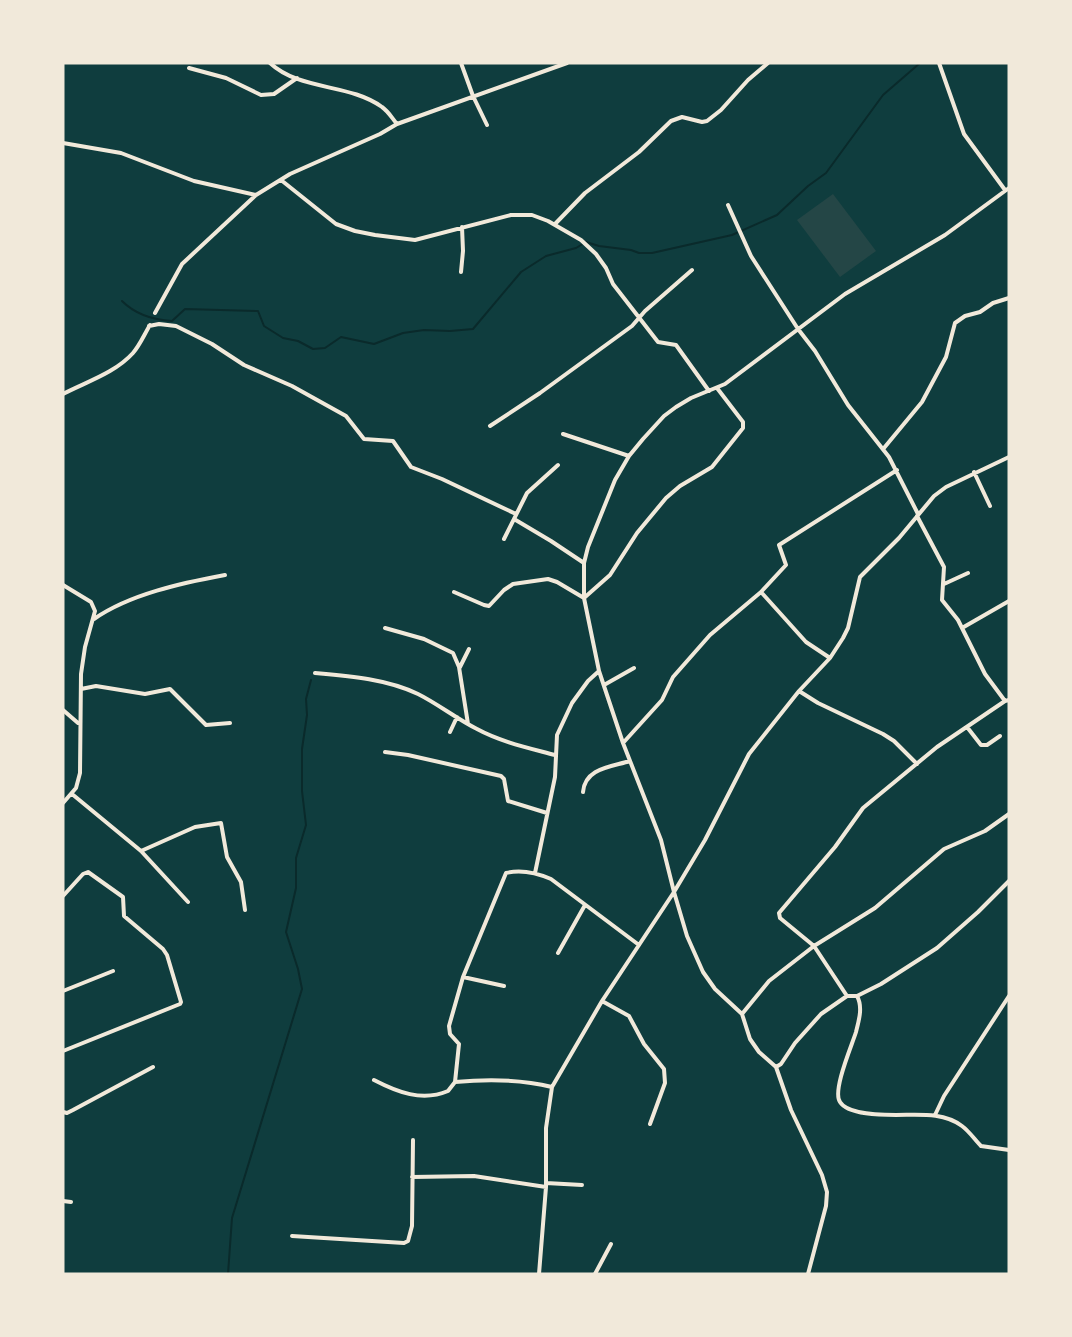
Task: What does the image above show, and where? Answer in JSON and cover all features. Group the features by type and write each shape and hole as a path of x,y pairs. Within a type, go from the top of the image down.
{"street":[{"path":"270,63 286,74 380,105 397,124"},
{"path":"461,63 487,125"},
{"path":"155,313 182,264 256,195 315,161 380,134 397,124 554,65 567,63"},
{"path":"555,224 585,193 639,152 671,121 682,117 707,121 768,63"},
{"path":"808,1274 826,1206 822,1175 791,1110 776,1067 759,1052 750,1040 742,1014 715,989 703,972 687,936 661,840 623,743 599,671 584,598 584,563 594,529 615,480 629,456 664,416 691,398 717,388 858,285 945,235 1007,189 964,134 939,63"},
{"path":"189,68 226,78 261,95 274,94 297,78"},
{"path":"286,74 286,85"},
{"path":"63,143 121,153 194,181 256,195"},
{"path":"281,180 336,224 356,231 415,240 521,214 532,215 555,224 581,240 600,258 613,284 658,342 676,345 709,390"},
{"path":"728,205 751,255 798,329 815,351 848,405 884,448 897,470 917,515 942,562 944,584 942,600 962,628 985,675 1007,700 937,747 863,808 835,847 779,913 780,918 814,946 847,996"},
{"path":"461,272 462,227"},
{"path":"490,426 540,393 632,326 692,270"},
{"path":"884,448 922,402 946,357 955,323 965,316 980,312 993,303 1009,298"},
{"path":"63,394 123,361 141,342 150,325 176,326 203,339 244,365 291,386 342,413 364,439 393,441 411,467 442,479 515,517 584,563"},
{"path":"584,598 610,575 637,533 666,498 680,486 712,467 743,428 743,422 717,388"},
{"path":"563,434 629,456"},
{"path":"539,1274 546,1185 546,1128 552,1087 603,1001 705,840 749,754 799,691 830,658 848,628 858,580 899,538 934,496 974,472 1009,458"},
{"path":"504,539 527,494 558,465"},
{"path":"623,743 662,700 673,677 703,642 761,592 786,565 779,545 897,470"},
{"path":"974,472 990,506"},
{"path":"944,584 968,573"},
{"path":"94,619 104,611 133,599 184,583 225,575"},
{"path":"454,591 489,606 513,584 553,580 584,598"},
{"path":"63,585 93,604 94,619 83,654 79,723 80,773 72,794 63,803"},
{"path":"761,592 806,642 830,658"},
{"path":"962,628 1009,601"},
{"path":"385,628 439,645 453,653 459,667 468,725"},
{"path":"459,667 469,649"},
{"path":"604,685 634,668"},
{"path":"535,873 555,777 557,735 564,717 588,681 599,671"},
{"path":"315,673 357,677 395,686 418,694 488,735 555,755"},
{"path":"81,689 96,686 145,694 170,689 206,725 230,723"},
{"path":"799,691 818,703 883,734 894,741 918,764"},
{"path":"63,710 79,723"},
{"path":"450,732 457,717"},
{"path":"967,727 981,745 987,745 1000,736"},
{"path":"385,752 501,776 504,779 508,801 547,813"},
{"path":"584,792 585,780 589,776 597,771 630,761"},
{"path":"72,794 141,851 188,902"},
{"path":"742,1014 769,981 814,946 875,908 944,849 985,831 1009,814"},
{"path":"141,851 195,827 220,823 227,857 241,882 244,910"},
{"path":"374,1080 397,1091 427,1096 441,1095 448,1091 455,1082 459,1044 448,1029 463,977 504,874 514,871 535,873 562,886 639,945"},
{"path":"63,896 83,874 88,872 123,897 124,916 167,955 181,1002 63,1051"},
{"path":"776,1067 815,1020 847,996 857,996 906,969 937,948 1009,881"},
{"path":"558,953 585,905"},
{"path":"63,991 113,971"},
{"path":"463,977 504,986"},
{"path":"857,996 860,1001 859,1020 837,1090 840,1102 857,1112 884,1115 935,1115 953,1120 981,1146 1009,1150"},
{"path":"935,1115 950,1087 1009,996"},
{"path":"603,1001 628,1016 644,1044 664,1069 665,1083 650,1124"},
{"path":"63,1112 73,1110 153,1067"},
{"path":"455,1082 496,1079 552,1087"},
{"path":"292,1236 408,1242 412,1226 413,1140"},
{"path":"412,1177 474,1176 546,1185 582,1185"},
{"path":"63,1201 71,1202"},
{"path":"595,1274 611,1244"}],"shaded area":[{"path":"833,194 876,251 840,277 797,220"}],"waterway":[{"path":"122,301 145,316 172,321 185,309 258,311 264,326 283,338 298,341 313,349 325,348 341,337 374,344 403,333 473,329 521,272 546,256 576,248 586,242 639,253 652,253 732,235 777,215 808,186 826,173 883,95 920,63"},
{"path":"228,1274 232,1218 302,989 286,932 296,888 296,858 306,825 302,791 302,749 307,715 306,699 311,680"}]}
